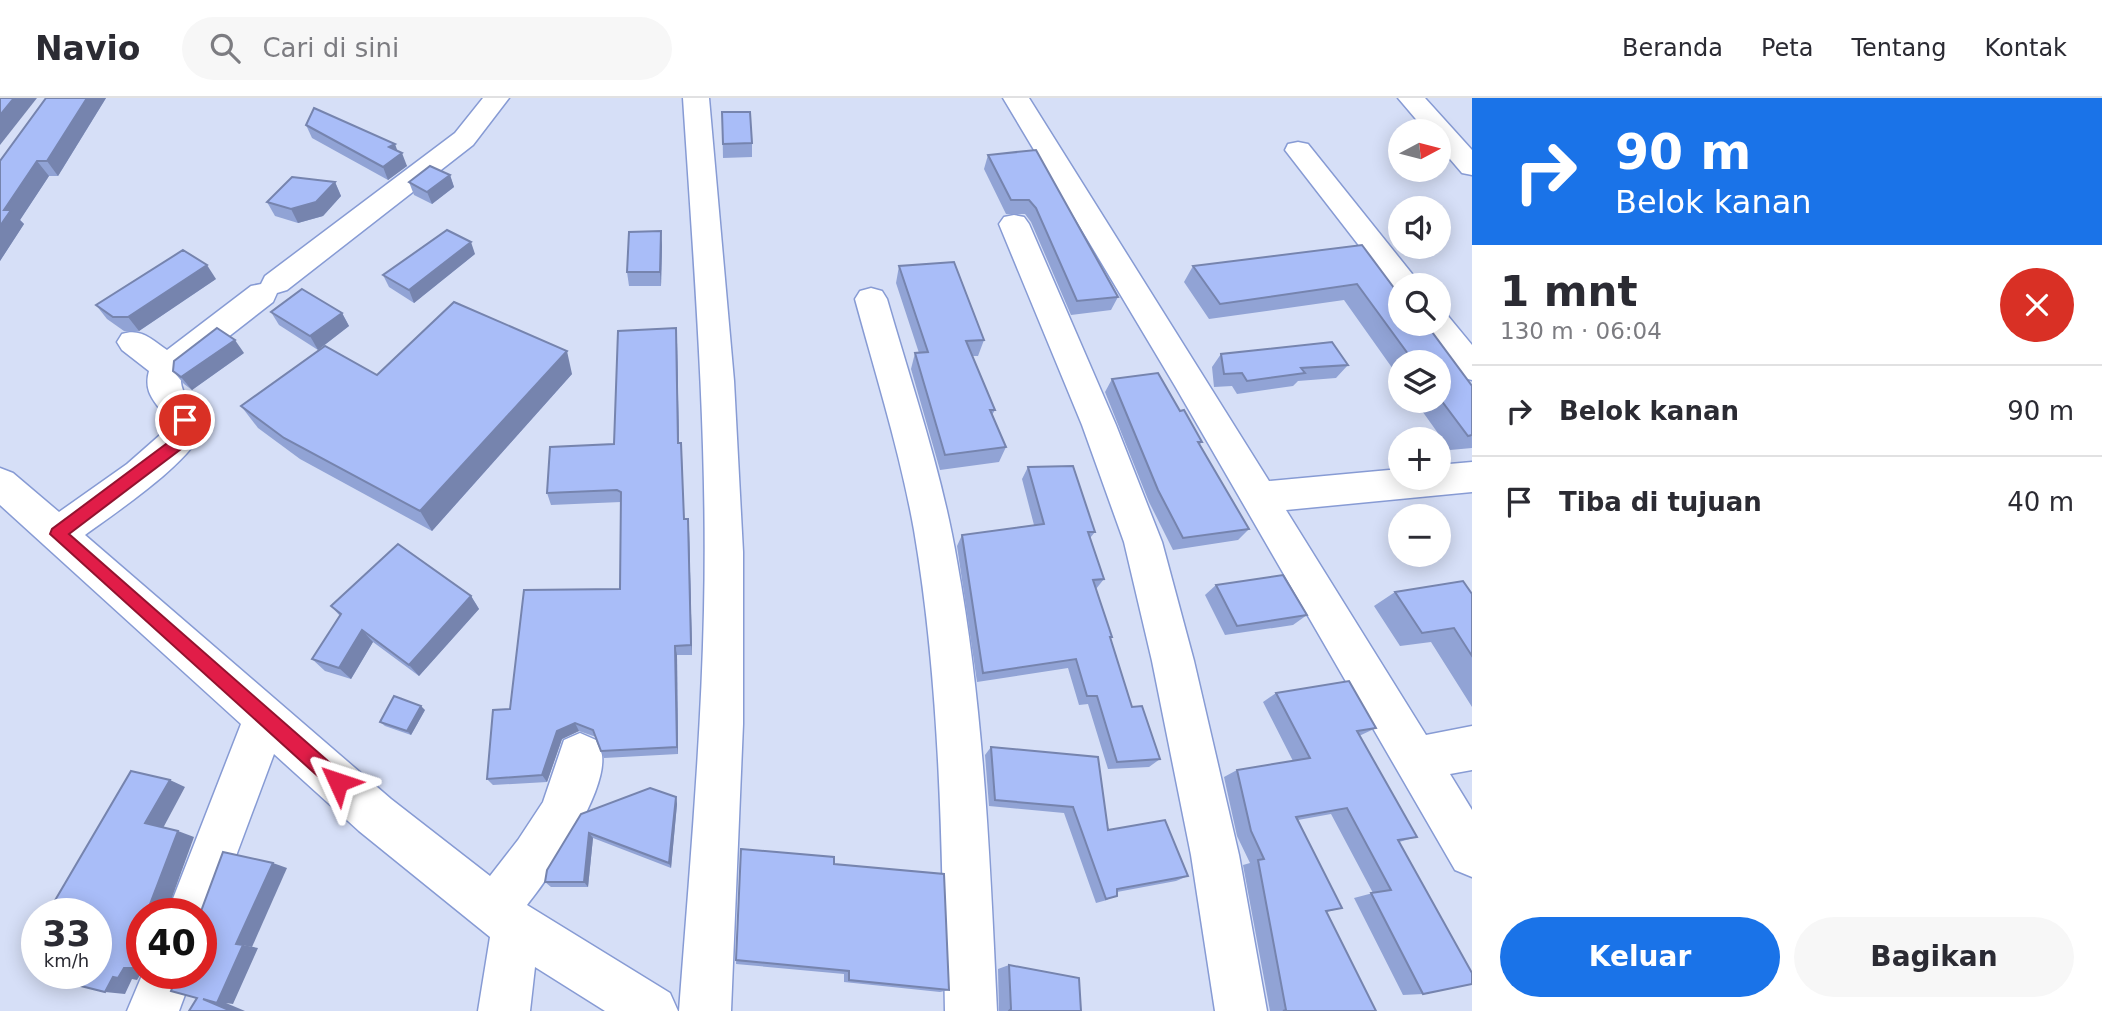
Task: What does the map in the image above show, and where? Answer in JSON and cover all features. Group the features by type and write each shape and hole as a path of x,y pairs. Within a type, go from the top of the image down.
{"street":[{"path":"58,534 140,474 185,434 185,420 166,395 162,384 167,367 464,139 496,98"},
{"path":"696,98 718,404 724,553 720,733 705,1011"},
{"path":"1016,98 1472,853"},
{"path":"1411,98 1472,167"},
{"path":"1298,150 1396,273"},
{"path":"1014,224 1108,447 1143,542 1173,661 1214,855 1241,1011"},
{"path":"871,299 922,487 938,559 951,651 966,853 971,1011"},
{"path":"1447,336 1472,368"},
{"path":"133,342 167,367"},
{"path":"1259,497 1472,477"},
{"path":"0,483 375,815 505,918 652,1011"},
{"path":"197,898 265,718"},
{"path":"1415,759 1472,748"},
{"path":"504,1011 505,918 522,875 550,834 577,778 580,755"},
{"path":"153,1011 162,989"}],"building":[{"path":"0,98 14,98 0,115"},
{"path":"46,98 87,98 47,161 37,161 4,210 11,210 0,226 0,161"},
{"path":"314,108 395,144 389,147 402,153 383,167 306,125"},
{"path":"722,112 750,112 752,143 723,144"},
{"path":"1036,150 1118,297 1077,301 1036,208 1029,200 1011,200 988,155"},
{"path":"430,166 450,175 427,192 409,182"},
{"path":"292,177 335,182 316,202 291,209 267,202"},
{"path":"447,230 471,242 409,290 383,275"},
{"path":"661,231 660,272 627,272 629,232"},
{"path":"1362,245 1388,280 1388,326 1357,284 1220,304 1193,266"},
{"path":"183,250 207,265 128,317 113,317 96,305"},
{"path":"954,262 984,340 966,341 995,410 990,410 1006,447 945,455 915,353 928,352 899,266"},
{"path":"302,289 342,313 310,336 271,312"},
{"path":"454,302 567,351 420,511 284,438 241,406 325,346 377,375"},
{"path":"217,328 235,340 181,377 173,371 174,361"},
{"path":"676,328 678,443 681,443 684,519 688,519 691,645 675,646 677,747 601,751 593,730 575,723 557,731 542,775 487,779 493,710 510,709 524,590 620,589 621,492 547,493 550,447 614,444 618,331"},
{"path":"1395,336 1435,336 1445,350 1405,350"},
{"path":"1332,342 1348,365 1301,368 1305,373 1247,381 1242,373 1224,374 1221,354"},
{"path":"1451,358 1472,386 1472,435 1468,436 1451,413"},
{"path":"1158,373 1180,411 1184,410 1202,442 1198,442 1249,529 1183,538 1158,490 1112,379"},
{"path":"1073,466 1095,532 1088,532 1104,579 1093,580 1132,707 1142,706 1160,759 1117,762 1097,696 1087,696 1076,659 983,673 962,535 1044,524 1028,467"},
{"path":"398,544 471,596 409,665 362,630 339,668 312,659 341,614 331,606"},
{"path":"1283,575 1307,615 1237,626 1216,585"},
{"path":"1463,581 1472,594 1472,656 1454,628 1422,633 1395,592"},
{"path":"1349,681 1376,728 1357,731 1417,837 1398,840 1472,973 1472,984 1423,994 1371,893 1391,890 1347,808 1296,817 1342,908 1326,911 1376,1011 1283,1011 1286,1010 1258,860 1264,859 1251,831 1237,770 1310,758 1276,693"},
{"path":"394,696 421,706 407,731 380,722"},
{"path":"991,747 1098,757 1108,830 1165,820 1188,876 1117,889 1117,896 1106,899 1073,807 995,800"},
{"path":"131,771 170,780 145,823 178,831 152,898 126,898 126,968 118,978 112,979 112,898 56,898"},
{"path":"650,788 676,797 669,863 589,833 584,882 545,882 547,870 581,814"},
{"path":"741,849 834,857 834,864 944,874 949,990 849,980 849,971 736,960"},
{"path":"223,852 273,863 236,944 243,945 217,1003 203,999 231,1011 189,1011 197,998 171,991 217,989 217,898 206,898"},
{"path":"1009,965 1079,978 1081,1011 1009,1011"}],"route":[{"path":"185,420 185,434 175,445 58,534 338,782"}]}
